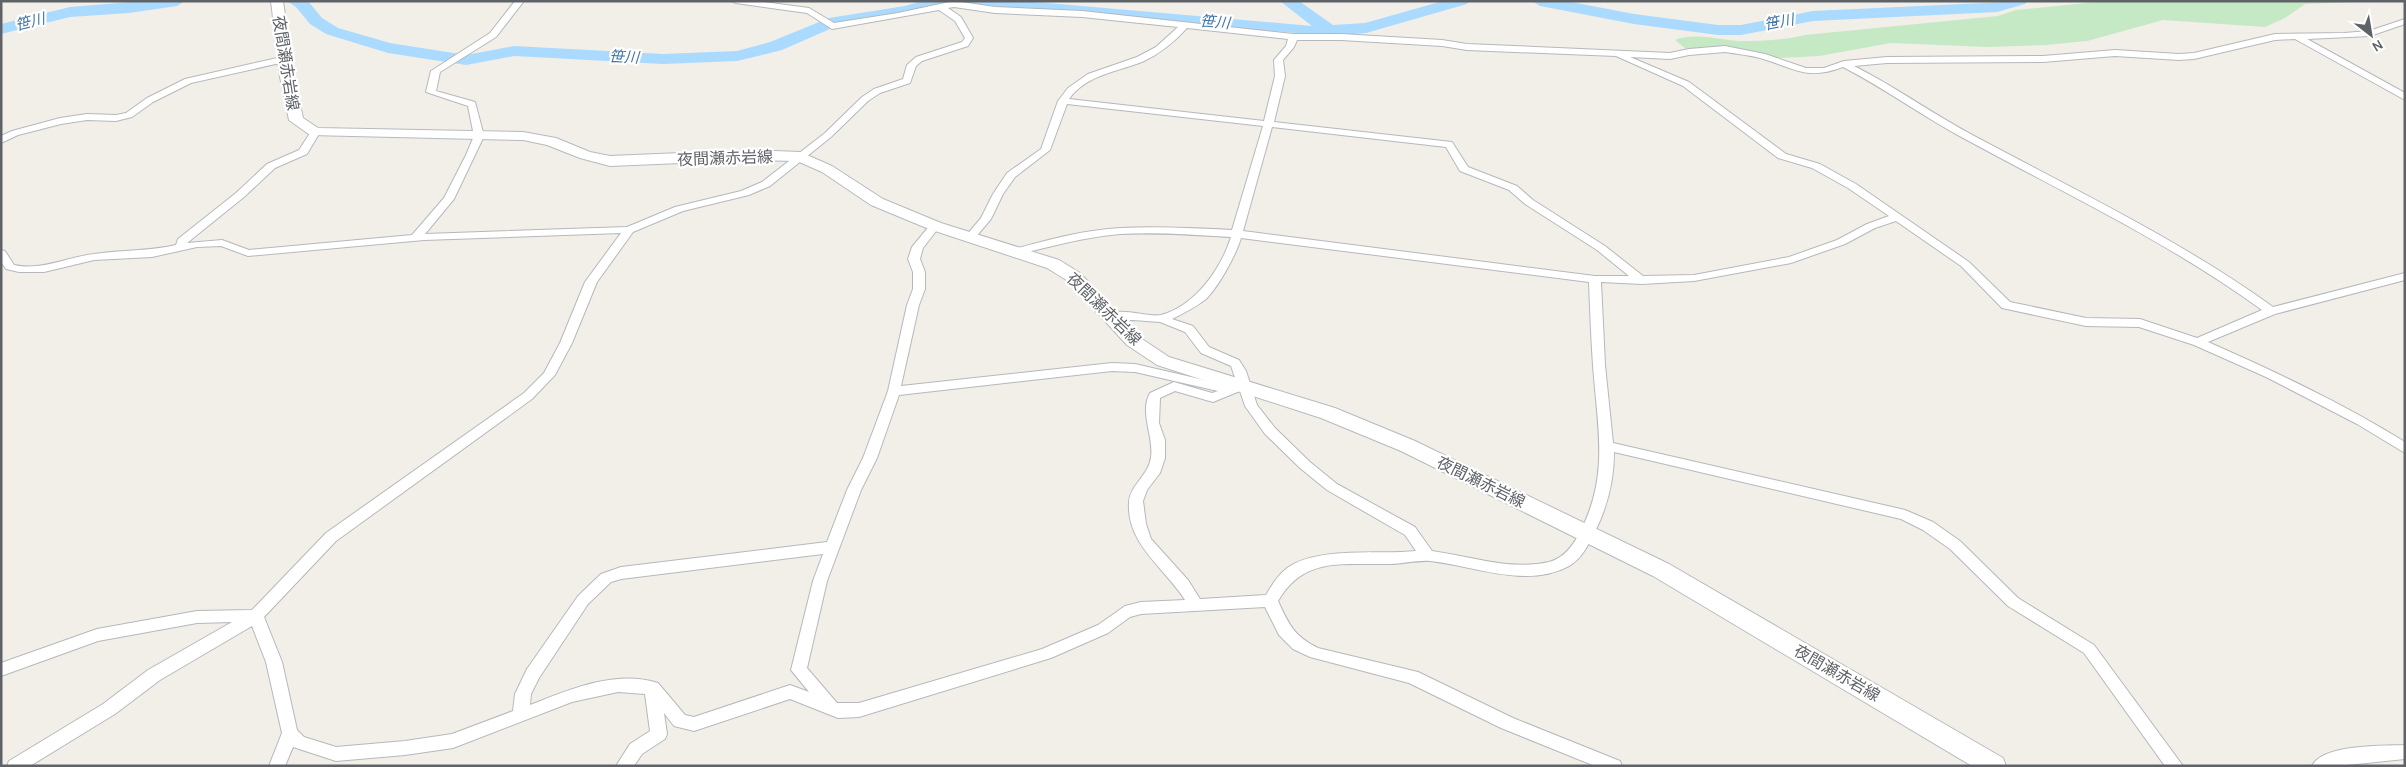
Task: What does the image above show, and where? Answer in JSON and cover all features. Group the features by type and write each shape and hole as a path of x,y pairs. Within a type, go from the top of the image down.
{"main road":[{"name":"夜間瀬赤岩線","path":"276,1 286,59 287,77 296,120 315,132 523,136 551,141 585,155 610,161 635,162 752,155 800,156 827,170 877,202 935,226 1053,264 1074,277 1133,341 1163,361 1237,387 1328,413 1408,446 1661,570 1994,766"}],"street":[{"path":"415,238 449,199 479,136 472,104 431,92 436,71 492,35 520,1"},
{"path":"736,1 809,11 829,24 898,16 921,6 961,4 994,10 1082,14 1293,37 1341,37 1442,43 1467,48 1670,56 1689,52 1725,49 1762,56 1804,72 1825,72 1844,64 1887,60 2043,60 2115,53 2194,56 2275,37 2344,36 2370,33 2405,21"},
{"path":"1,253 10,267 44,269 94,257 152,254 197,244 222,243 248,252 415,238 629,230 679,209 745,193 766,184 836,128 864,99 877,91 908,81 912,65 919,59 965,44 969,38 957,17 952,11 937,6"},
{"path":"970,236 986,219 998,194 1011,175 1045,150 1063,101 1071,90 1091,76 1140,59 1159,49 1171,40 1184,26"},
{"path":"2295,36 2405,97"},
{"path":"1162,319 1190,305 1203,295 1215,279 1237,234 1280,76 1278,60 1290,47 1293,37"},
{"path":"1613,53 1686,84 1767,147 1782,156 1816,166 1833,174 1965,264 2006,305 2086,322 2140,323 2198,342 2270,374 2362,421 2405,448"},
{"path":"1,140 15,133 60,121 87,117 116,118 129,115 150,100 188,81 286,59"},
{"path":"1844,64 1971,139 2020,162 2207,266 2271,311"},
{"path":"1063,101 1449,144 1460,166 1464,169 1513,188 1528,202 1601,248 1642,281"},
{"path":"181,247 182,242 240,196 271,166 303,152 315,132"},
{"path":"1015,252 1064,239 1119,231 1166,230 1237,234 1595,279 1642,281 1694,278 1791,260 1842,242 1871,226 1898,217"},
{"path":"831,708 799,670 820,581 854,490 870,458 894,391 913,305 919,289 918,272 914,259 918,247 935,226"},
{"path":"15,766 109,709 154,675 256,616 331,537 528,396 549,375 566,342 591,282 629,230"},
{"path":"2198,342 2271,311 2405,276"},
{"path":"1595,279 1606,446 1604,486 1586,534 1575,554 1564,562 1536,569 1507,570 1428,556 1392,559 1344,557 1320,561 1289,575 1276,588 1270,602 1284,631 1298,645 1315,653 1412,677 1506,723 1614,766"},
{"path":"1111,317 1133,316 1162,319 1189,329 1205,350 1235,363 1240,371 1237,387"},
{"path":"894,391 1112,368 1135,368 1237,387 1270,431 1305,465 1352,500 1393,520 1410,531 1428,556"},
{"path":"1196,605 1183,584 1145,541 1139,524 1136,501 1142,488 1153,473 1158,458 1158,440 1154,423 1154,396 1174,386 1213,398 1237,387"},
{"path":"1606,446 1905,515 1928,526 1955,545 2013,602 2089,649 2175,766"},
{"path":"520,717 523,694 533,674 582,600 606,578 621,573 834,547"},
{"path":"256,616 274,662 290,733 299,742 336,754 453,741 571,696 618,685 652,688 680,722 694,724 790,692 838,710 859,710 1046,654 1103,629 1125,612 1141,608 1270,602"},
{"path":"1,670 97,636 197,618 256,616"},
{"path":"624,766 636,749 660,734 652,688"},
{"path":"277,766 290,733"},
{"path":"2320,766 2338,757 2405,752"}],"green space":[{"path":"2107,1 2380,1 2305,4 2285,18 2265,27 2163,20 2087,41 2046,45 1987,47 1891,43 1819,56 1780,58 1729,48 1686,49 1675,40 1699,37 1740,41 1773,40 1805,35 1998,16 2016,10"}],"waterway":[{"name":"笹川","path":"1,29 70,12 129,8 177,1"},
{"name":"笹川","path":"295,1 302,4 316,21 332,31 388,48 466,60 514,51 663,59 737,56 776,46 835,21 906,11 931,4 961,1"},
{"name":"笹川","path":"965,1 1319,31 1330,30"},
{"path":"1288,1 1330,30"},
{"name":"笹川","path":"1330,30 1366,28 1461,1"},
{"name":"笹川","path":"1540,1 1634,19 1718,30 1741,30 1813,16 1997,7 2019,1"}]}
